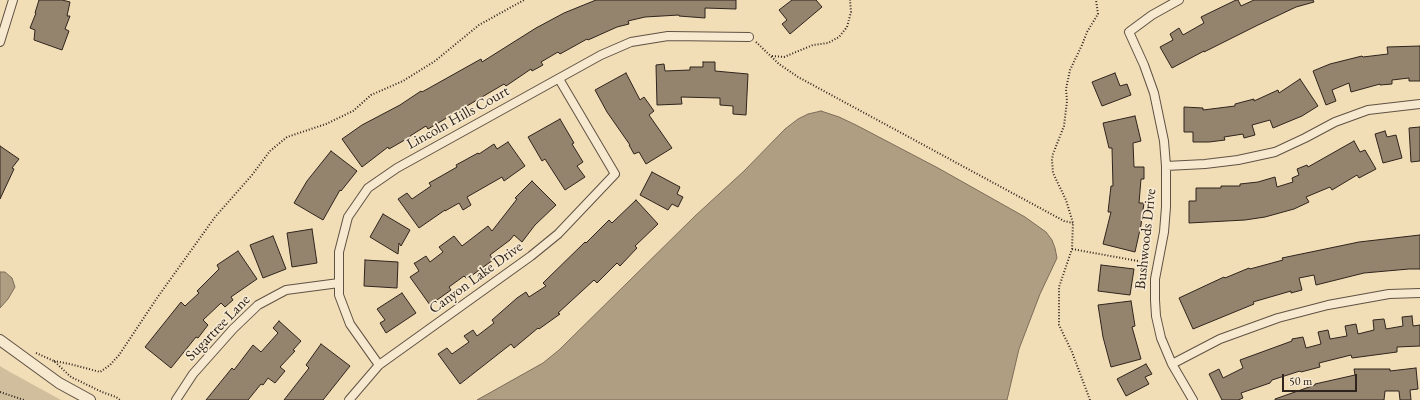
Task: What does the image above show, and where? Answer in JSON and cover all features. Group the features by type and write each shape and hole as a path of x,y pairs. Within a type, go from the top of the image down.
{"street":[{"path":"0,42 13,0"},
{"name":"Bushwoods Drive","path":"1179,0 1152,15 1129,32 1144,65 1154,93 1164,141 1166,166 1166,207 1164,232 1155,279 1154,300 1156,316 1161,338 1172,364 1193,400"},
{"name":"Lincoln Hills Court","path":"379,365 350,324 339,295 339,252 348,217 368,188 397,168 601,55 631,42 668,36 749,37"},
{"name":"Canyon Lake Drive","path":"349,400 379,365 531,256 558,234 615,174 559,79"},
{"path":"1166,166 1205,164 1238,160 1275,152 1335,122 1368,110 1420,104"},
{"name":"Sugartree Lane","path":"176,400 193,374 233,329 258,305 286,290 339,283"},
{"path":"1172,364 1220,339 1278,318 1328,305 1389,294 1420,293"},
{"path":"0,340 59,383 90,400"}],"path":[{"path":"36,353 54,361 100,372 110,366 215,217 252,175 270,150 287,137 326,124 353,111 371,95 403,81 434,61 478,25 524,0"},
{"path":"770,56 784,57 813,45 828,43 839,37 847,27 851,12 850,0"},
{"path":"1090,400 1072,352 1059,325 1059,287 1072,249 1073,223 1066,200 1054,173 1053,154 1064,126 1067,101 1066,89 1070,70 1087,32 1098,14 1096,0"},
{"path":"749,37 770,56 798,77 1064,222 1073,223"},
{"path":"1072,249 1158,265"},
{"path":"54,361 71,377 120,400"},
{"path":"0,392 24,400"}],"shaded area":[{"path":"821,111 856,125 938,168 1025,217 1046,232 1052,240 1057,258 1040,294 1019,349 1007,400 477,400 543,363 559,350 695,216 744,171 785,129 798,119 808,114"},
{"path":"0,272 5,272 12,278 15,287 8,299 0,308"},
{"path":"0,366 10,372 61,400 0,400"}],"building":[{"path":"39,0 62,0 70,2 67,16 70,16 65,29 69,31 62,50 34,40 35,30 30,28"},
{"path":"596,0 736,0 736,9 705,8 705,18 679,15 645,17 628,21 629,24 617,27 588,40 587,39 560,54 558,52 541,62 543,65 532,71 531,69 506,86 504,84 428,129 426,126 389,149 388,147 362,167 342,139 362,125 400,105 421,91 422,92 481,59 482,62 536,28 564,13"},
{"path":"792,0 816,0 822,7 790,34 782,24 787,20 779,10"},
{"path":"1238,0 1241,6 1254,0 1313,0 1314,2 1296,7 1172,68 1160,47 1173,40 1170,34 1179,28 1183,35 1204,23 1201,17"},
{"path":"1420,46 1420,81 1409,81 1409,78 1392,80 1392,84 1380,84 1351,92 1349,83 1332,90 1336,101 1326,105 1313,71 1330,64 1362,56 1388,54 1387,47"},
{"path":"703,62 715,62 715,71 748,74 746,115 733,114 733,106 720,105 720,98 681,97 682,104 657,105 656,65 664,64 665,71 690,70 690,67 703,67"},
{"path":"626,73 640,100 644,97 654,111 649,115 672,148 646,164 639,152 634,154 630,145 607,112 595,90"},
{"path":"1115,73 1120,86 1127,84 1131,95 1102,106 1092,82"},
{"path":"1300,79 1318,106 1302,116 1273,128 1270,120 1252,125 1255,135 1244,138 1243,134 1224,137 1225,140 1193,142 1193,132 1184,132 1184,107 1203,108 1203,110 1235,106 1235,104 1254,99 1254,101 1278,90 1279,93"},
{"path":"1135,116 1141,141 1133,143 1134,167 1144,167 1144,179 1141,179 1139,203 1144,203 1135,252 1103,244 1111,212 1108,212 1111,186 1113,186 1112,148 1109,148 1103,123"},
{"path":"560,119 574,143 572,144 583,162 577,166 585,177 565,190 545,159 542,161 528,137"},
{"path":"1420,127 1420,161 1411,162 1409,128"},
{"path":"1385,131 1387,137 1396,135 1402,158 1383,163 1375,134"},
{"path":"1354,141 1360,152 1365,150 1376,169 1359,178 1357,175 1332,190 1330,187 1306,197 1309,202 1294,209 1265,217 1245,220 1189,223 1189,201 1196,201 1196,188 1240,186 1240,184 1258,182 1275,177 1277,187 1293,182 1292,178 1299,175 1297,169 1307,165 1308,167"},
{"path":"508,142 525,166 504,181 502,177 467,197 471,205 463,210 459,203 445,210 419,228 398,199 407,193 412,199 431,186 429,183 457,167 456,165 478,153 479,154 494,144 497,149"},
{"path":"0,146 19,159 12,168 14,169 0,199"},
{"path":"331,151 357,171 341,191 340,190 323,220 294,203 307,181"},
{"path":"652,172 680,187 677,194 683,197 678,207 672,204 668,210 640,195"},
{"path":"532,181 556,205 535,225 522,242 514,235 510,240 490,255 493,260 467,279 464,276 449,287 451,290 430,305 410,277 419,271 414,263 426,256 430,262 443,252 439,247 454,236 462,246 488,226 492,231 517,199 515,198"},
{"path":"636,200 658,224 635,246 637,248 620,266 617,263 597,283 594,280 558,313 560,314 539,329 538,328 514,348 511,344 460,384 438,354 447,348 452,354 469,342 464,336 473,330 477,336 494,323 492,320 517,298 526,292 529,297 546,286 543,283 585,242 586,243 609,220 612,223"},
{"path":"383,214 410,230 401,246 399,243 398,254 370,237"},
{"path":"312,229 317,263 292,267 287,233"},
{"path":"1420,235 1420,269 1364,273 1316,285 1314,275 1299,278 1302,290 1291,293 1291,291 1253,302 1254,304 1193,329 1179,298 1224,277 1225,278 1249,268 1250,269 1283,260 1282,258 1359,242"},
{"path":"273,236 286,269 263,278 250,245"},
{"path":"238,251 257,279 231,297 233,300 225,307 221,303 203,320 208,325 198,338 196,337 171,368 145,347 181,302 185,306 199,293 197,291 219,269 217,265"},
{"path":"365,260 398,262 397,288 364,286"},
{"path":"1101,265 1134,269 1130,295 1098,291"},
{"path":"402,293 416,313 386,333 380,323 385,320 377,309"},
{"path":"1131,301 1135,326 1132,327 1141,359 1111,367 1103,337 1098,305"},
{"path":"1412,316 1413,326 1420,325 1420,346 1397,347 1397,352 1352,358 1351,355 1319,363 1320,367 1300,371 1272,380 1270,383 1241,393 1243,398 1238,400 1222,400 1209,374 1219,369 1223,378 1243,368 1240,360 1292,341 1292,339 1303,337 1306,348 1321,344 1318,332 1328,330 1330,339 1347,336 1345,326 1356,324 1358,334 1374,330 1373,320 1384,319 1386,329 1403,326 1402,317"},
{"path":"279,321 301,341 293,350 295,351 280,367 285,371 275,383 268,378 248,400 206,400 232,368 234,370 253,345 261,352 278,333 273,328"},
{"path":"321,344 350,366 323,400 284,400 309,368 306,365"},
{"path":"1146,364 1152,374 1145,377 1149,384 1126,396 1117,379"},
{"path":"1416,368 1418,389 1410,390 1411,400 1400,400 1399,391 1385,391 1384,400 1275,400 1315,384 1355,375 1354,369 1390,369 1390,371"}]}
